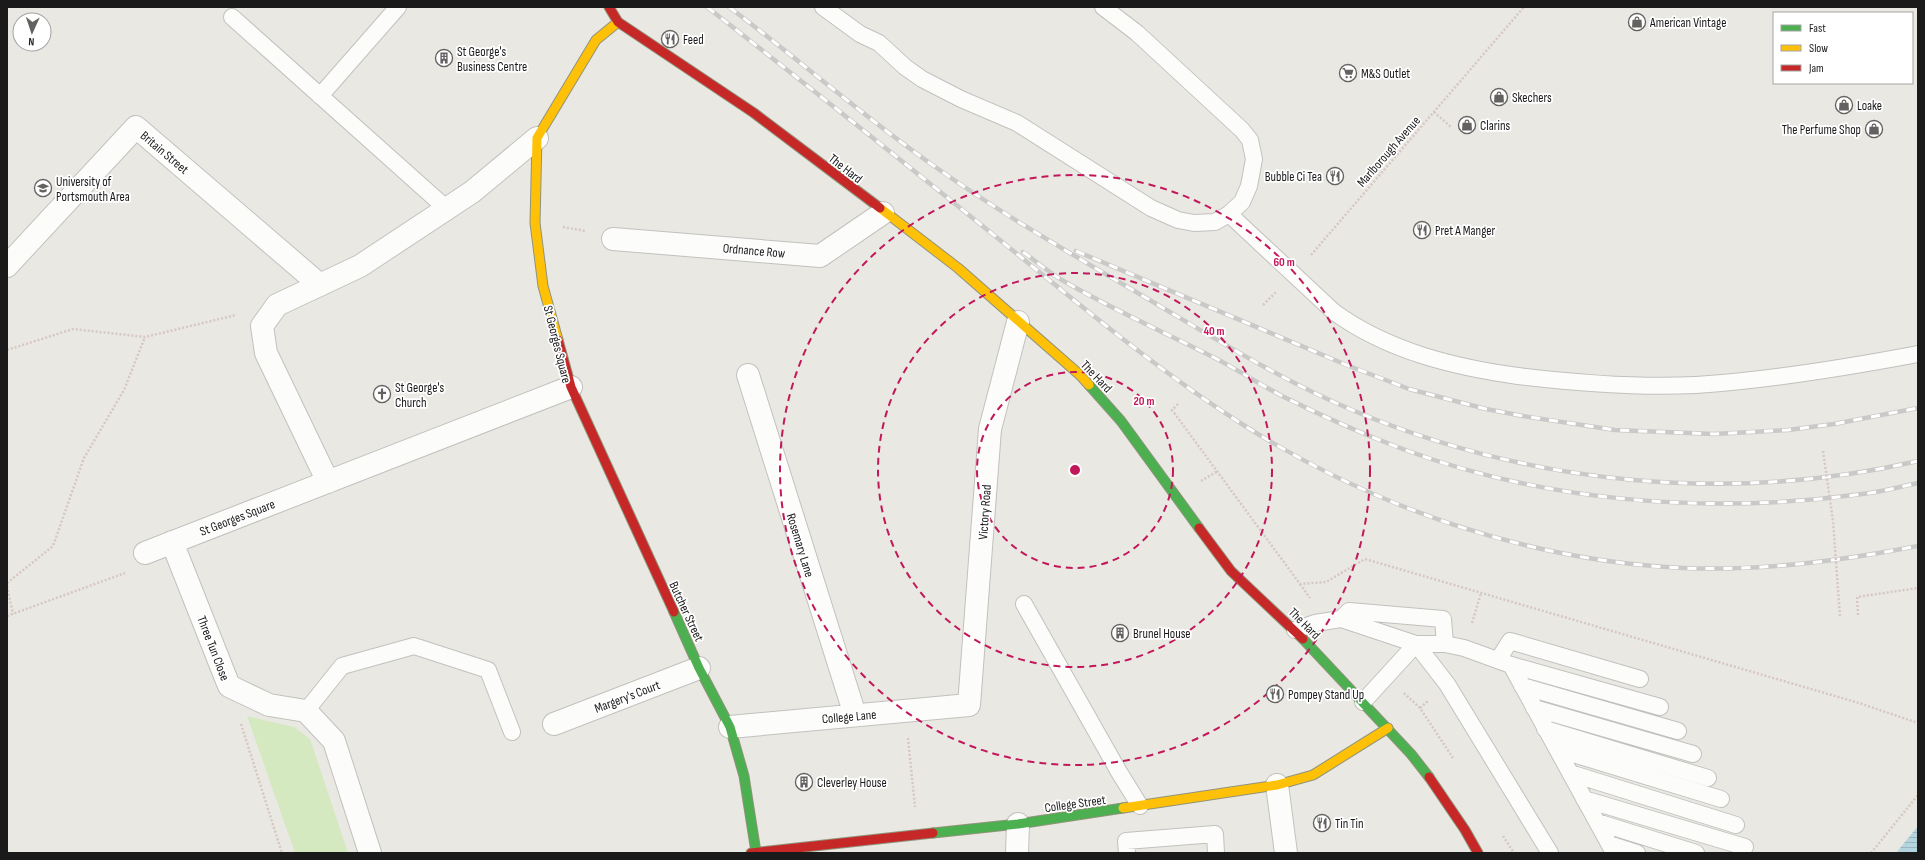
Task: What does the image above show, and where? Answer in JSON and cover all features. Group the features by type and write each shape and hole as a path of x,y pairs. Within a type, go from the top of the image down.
{"street":[{"name":"The Hard","path":"609,7 618,22 754,113 883,213 958,268 1080,375 1121,421 1231,571 1295,630 1388,728 1430,778 1465,830 1478,853"},
{"name":"St Georges Square","path":"328,482 266,353 262,326 277,305 360,266 472,192 537,138 596,40 618,22"},
{"name":"Britain Street","path":"12,251 136,127 320,285"},
{"name":"St Georges Square","path":"146,553 571,387 543,286 535,223 537,138"},
{"name":"Ordnance Row","path":"613,239 820,256 883,213"},
{"name":"Victory Road","path":"969,705 990,429 1018,322"},
{"name":"Rosemary Lane","path":"748,375 855,715"},
{"name":"Butcher Street","path":"571,387 699,668 730,726 744,776 756,852"},
{"name":"Three Tun Close","path":"172,542 228,686 269,705 306,712"},
{"name":"Margery's Court","path":"554,724 699,668"},
{"name":"College Lane","path":"730,726 969,705"},
{"path":"306,712 334,741 370,853"},
{"name":"College Street","path":"751,853 1018,824 1277,785 1313,775 1388,728"},
{"path":"1277,785 1286,853"},
{"path":"1017,853 1018,824"}],"lane":[{"path":"320,96 398,7"},
{"path":"823,7 860,34 879,43 905,68 922,79 961,100 995,112 1029,129 1151,208 1178,220 1194,223 1215,222 1229,214 1242,202 1249,186 1254,159 1250,140 1242,130 1166,60 1136,33 1103,7"},
{"path":"232,17 446,209"},
{"path":"1229,214 1342,318 1372,336 1396,346 1424,356 1474,369 1606,385 1695,385 1799,375 1918,354"},
{"path":"1024,604 1119,772 1140,806"},
{"path":"1341,619 1349,611 1443,618 1445,644"},
{"path":"1295,630 1315,623 1341,619 1416,644 1445,644 1464,648 1504,663 1660,707"},
{"path":"1504,663 1510,641 1640,679"},
{"path":"1363,702 1416,644"},
{"path":"1416,644 1447,684 1550,853"},
{"path":"306,712 342,666 414,646 488,670 512,732"},
{"path":"1504,663 1522,686 1611,848 1637,853"},
{"path":"1522,686 1678,731"},
{"path":"1534,708 1693,754"},
{"path":"1546,729 1708,778"},
{"path":"1557,749 1721,799"},
{"path":"1570,773 1736,825"},
{"path":"1584,799 1745,847"},
{"path":"1597,822 1696,853"},
{"path":"1127,853 1126,841 1215,834 1216,853"}],"path":[{"name":"Marlborough Avenue","path":"1264,305 1294,274 1524,7"},
{"path":"1434,112 1452,127"},
{"path":"535,223 582,230 613,239"},
{"path":"7,350 73,329 145,337 277,305"},
{"path":"13,614 7,584 53,546 84,458 124,390 145,337"},
{"path":"1178,404 1172,410 1311,599"},
{"path":"1823,451 1833,521 1840,617"},
{"path":"7,616 134,570 146,553"},
{"path":"1300,584 1326,582 1364,559 1851,701 1918,723"},
{"path":"1858,615 1857,597 1918,588"},
{"path":"1471,627 1481,593"},
{"path":"228,686 282,853"},
{"path":"905,711 918,835"},
{"path":"1871,853 1918,795"}],"green space":[{"path":"247,716 294,727 310,739 348,853 295,853"}],"water":[{"path":"1918,826 1918,853 1896,853"}],"pier":[{"path":"1413,370 1540,403 1619,412 1698,411 1699,415 1763,409 1763,403 1876,387 1918,378 1918,607 1834,618 1836,663 1785,654 1710,634 1565,588 1366,501"}],"railway":[{"path":"707,7 849,119 1083,308 1179,381 1245,426 1295,455 1347,482 1400,505 1455,525 1511,542 1568,554 1625,563 1683,568 1742,568 1801,564 1918,546"},
{"path":"729,7 908,147 986,201 1066,251 1248,358 1299,385 1352,410 1420,435 1489,456 1560,470 1631,480 1703,484 1775,482 1847,474 1918,461"},
{"path":"1076,251 1349,366 1409,389 1486,409 1523,416 1615,430 1714,434 1788,430 1834,424 1918,408"},
{"path":"1023,252 1052,274 1081,291 1118,311 1215,358 1273,391 1311,410 1400,448 1455,466 1511,481 1569,492 1628,499 1687,503 1746,503 1804,500 1883,491 1918,483"}],"traffic: fast":[{"path":"1089,385 1121,421 1199,528"},
{"path":"674,612 699,668 730,727 744,776 756,852"},
{"path":"1303,639 1411,754 1429,777"},
{"path":"933,833 1018,824 1123,808"}],"traffic: slow":[{"path":"558,340 543,286 535,223 537,138 596,40 618,22"},
{"path":"880,208 958,268 1080,375 1089,385"},
{"path":"1123,808 1277,785 1313,775 1388,728"}],"traffic: jam":[{"path":"609,7 618,22 754,113 880,208"},
{"path":"558,340 571,387 674,612"},
{"path":"1199,528 1231,571 1303,639"},
{"path":"1429,777 1465,830 1478,853"},
{"path":"751,853 933,833"}],"place":[{"name":"American Vintage","path":"1637,22"},
{"name":"Feed","path":"670,39"},
{"name":"St George's Business Centre","path":"444,58"},
{"name":"M&S Outlet","path":"1348,73"},
{"name":"Skechers","path":"1499,97"},
{"name":"Loake","path":"1844,105"},
{"name":"Clarins","path":"1467,125"},
{"name":"The Perfume Shop","path":"1874,129"},
{"name":"Bubble Ci Tea","path":"1335,176"},
{"name":"University of Portsmouth Area","path":"43,188"},
{"name":"Pret A Manger","path":"1422,230"},
{"name":"St George's Church","path":"382,394"},
{"name":"Brunel House","path":"1120,633"},
{"name":"Pompey Stand Up","path":"1275,694"},
{"name":"Cleverley House","path":"804,782"},
{"name":"Tin Tin","path":"1322,823"}]}
